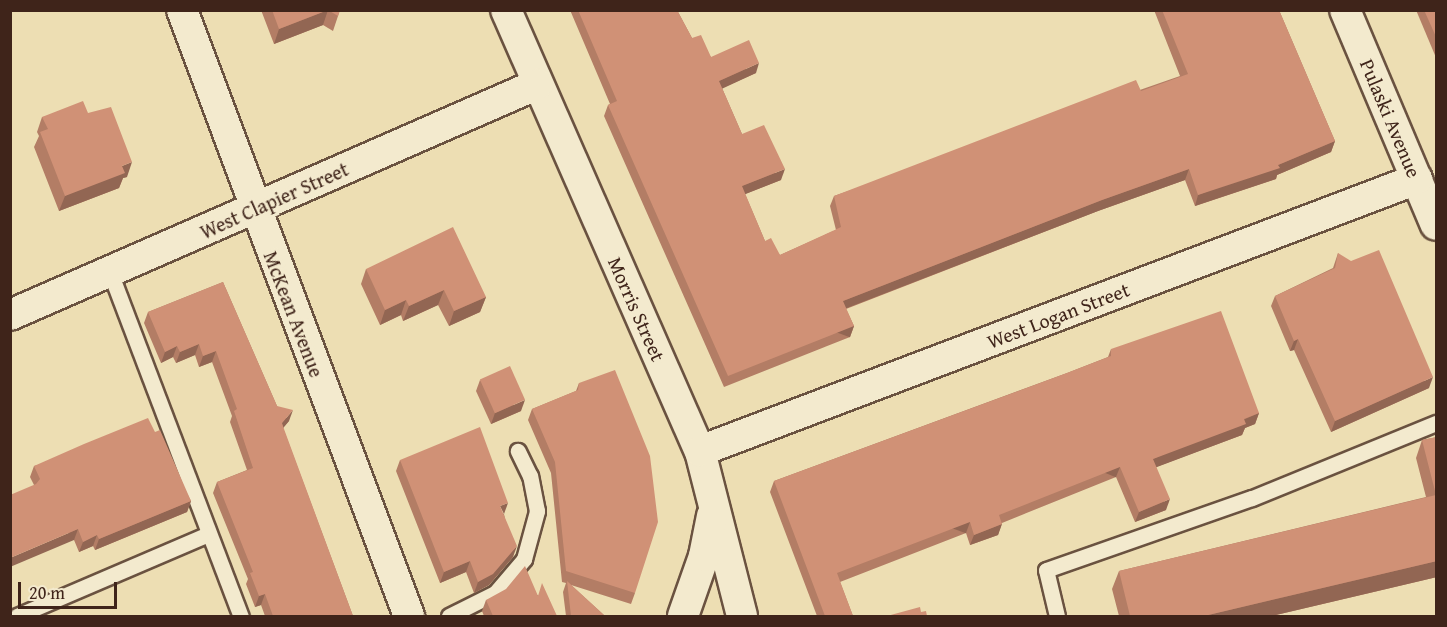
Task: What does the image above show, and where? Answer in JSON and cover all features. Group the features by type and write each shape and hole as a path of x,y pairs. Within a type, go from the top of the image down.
{"street":[{"name":"McKean Avenue","path":"182,10 254,208 409,616"},
{"name":"Morris Street","path":"506,10 700,451 742,616"},
{"name":"Pulaski Avenue","path":"1345,10 1437,225"},
{"name":"West Clapier Street","path":"10,315 538,84"},
{"name":"West Logan Street","path":"700,451 1417,179"},
{"path":"683,616 704,556 714,508"}],"lane":[{"path":"110,272 241,616"},
{"path":"1057,616 1046,570 1252,498 1437,423"},
{"path":"448,616 495,593 524,559 537,511 530,476 518,451"},
{"path":"17,616 208,534"}],"building":[{"path":"272,10 328,10 279,29"},
{"path":"328,10 340,10 338,16"},
{"path":"578,10 677,10 692,38 701,35 711,57 749,40 759,63 719,81 742,134 764,125 785,169 742,186 765,241 771,238 780,255 841,227 834,196 1136,80 1141,91 1188,74 1162,10 1279,10 1335,141 1278,165 1280,168 1198,195 1189,169 1102,200 843,301 854,326 728,376 608,105 617,101"},
{"path":"1424,10 1437,10 1437,39"},
{"path":"83,101 88,113 111,107 132,162 122,166 125,173 65,196 40,132 48,129 42,117"},
{"path":"453,227 486,297 454,311 444,290 409,306 406,300 385,310 366,269"},
{"path":"1379,250 1433,377 1335,421 1298,339 1294,341 1275,296 1335,268 1338,253 1351,261"},
{"path":"223,282 277,406 293,410 282,423 353,616 273,616 265,594 259,596 250,573 253,572 217,482 253,468 234,411 237,409 216,351 203,356 199,344 180,352 177,346 165,352 148,312"},
{"path":"1221,311 1259,413 1244,419 1246,424 1153,459 1170,499 1139,512 1120,467 999,515 1002,524 974,535 970,522 837,573 853,616 825,616 774,481 1111,356 1111,349"},
{"path":"510,366 525,400 495,413 480,379"},
{"path":"615,370 650,456 658,522 635,593 566,571 555,462 532,409 578,390 579,383"},
{"path":"148,418 155,432 160,430 191,501 99,539 97,535 83,542 78,529 10,558 10,495 36,484 40,479 34,466"},
{"path":"480,427 508,503 500,506 517,546 493,574 478,582 470,561 444,572 400,460"},
{"path":"1437,437 1437,561 1204,616 1130,616 1119,571 1436,495 1422,440"},
{"path":"525,566 538,596 542,583 557,616 493,616 486,600 506,589"},
{"path":"567,581 605,616 571,616"},
{"path":"920,607 921,612 926,611 927,616 887,616"}]}
